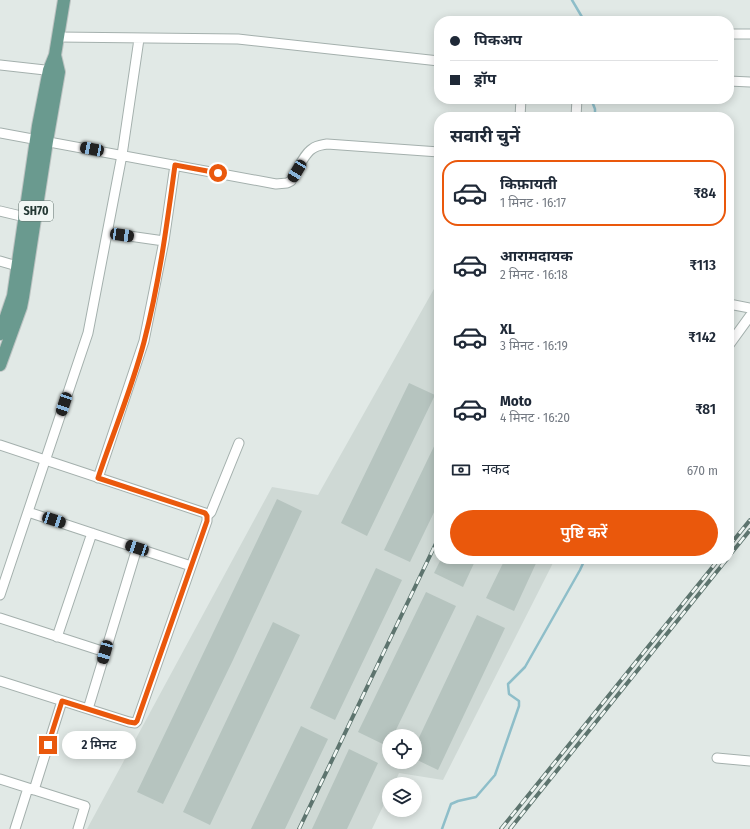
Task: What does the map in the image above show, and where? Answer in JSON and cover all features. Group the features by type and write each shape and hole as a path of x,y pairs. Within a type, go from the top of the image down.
{"main road":[{"name":"SH70","path":"0,334 13,296 25,217 42,140 54,71 55,55 64,0"},
{"name":"SH70","path":"0,365 9,310 23,297 42,140"}],"street":[{"path":"734,34 750,34"},
{"path":"58,37 139,39 197,37 238,39 434,60"},
{"path":"0,595 88,334 122,155 139,39"},
{"path":"0,65 54,71"},
{"path":"734,81 750,82"},
{"path":"0,133 276,184 291,181 309,152 319,145 327,144 434,152"},
{"path":"98,478 144,342 164,241 175,165"},
{"path":"0,211 25,217"},
{"path":"108,233 164,241"},
{"path":"0,261 17,266"},
{"path":"734,305 750,308"},
{"path":"734,338 750,316"},
{"path":"0,681 135,723 137,721 207,521 207,516 211,512 239,443"},
{"path":"0,445 205,513 207,516"},
{"path":"28,512 191,566"},
{"path":"57,637 92,533"},
{"path":"88,709 137,548"},
{"path":"0,618 105,652"},
{"path":"15,829 31,789 62,701"},
{"path":"717,758 750,761"},
{"path":"0,779 85,806 78,829"}],"shaded area":[{"path":"434,289 434,564 552,564 443,780 399,773 397,777 382,777 382,808 372,829 87,829 272,487 318,495"}],"building":[{"path":"409,383 434,395 367,536 341,523"},
{"path":"434,446 434,512 410,562 384,550"},
{"path":"277,499 302,511 233,660 163,804 137,792"},
{"path":"438,564 474,564 463,587 434,573"},
{"path":"503,564 536,564 514,611 486,598"},
{"path":"376,568 402,580 335,720 310,708"},
{"path":"426,592 456,606 396,729 382,729 382,744 358,732"},
{"path":"477,615 505,628 438,770 422,762 422,731"},
{"path":"273,622 300,635 210,825 183,812"},
{"path":"301,726 328,739 285,829 251,829"},
{"path":"349,749 378,763 347,829 312,829"}],"waterway":[{"path":"572,0 581,16"},
{"path":"593,104 595,112"},
{"path":"442,829 451,804 476,797 495,775 519,706 519,701 509,694 508,684 525,667 583,564"}],"railway":[{"path":"734,540 750,520"},
{"path":"734,550 750,530"},
{"path":"299,829 434,547"},
{"path":"501,829 715,564"},
{"path":"510,829 723,564"}],"route":[{"path":"48,745 62,701 132,723 137,721 207,521 207,516 205,513 98,478 144,342 164,241 175,165 218,173"}]}
